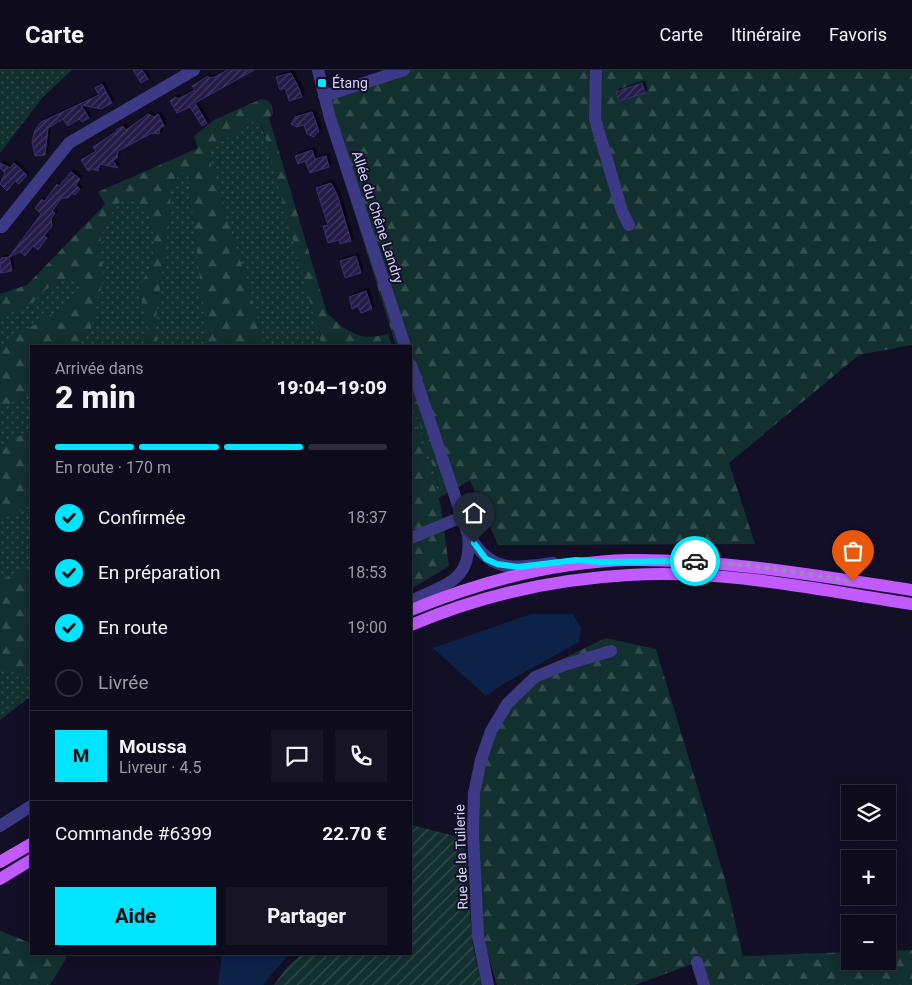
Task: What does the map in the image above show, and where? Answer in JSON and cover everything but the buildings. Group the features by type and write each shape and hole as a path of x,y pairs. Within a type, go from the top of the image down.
{"main road":[{"path":"412,610 450,594 485,584 542,571 600,562 724,563 912,590"},
{"path":"412,625 458,607 523,590 629,575 728,578 912,604"},
{"path":"0,862 30,845"},
{"path":"0,879 30,861"}],"street":[{"path":"2,227 69,143 194,70"},
{"name":"Allée du Chêne Landry","path":"318,70 324,96 405,345"},
{"path":"324,96 404,70"},
{"path":"596,70 595,119 622,211 629,225"},
{"path":"412,368 467,532 469,557 459,576 412,600"},
{"path":"412,538 462,517"},
{"path":"467,532 486,559 497,564 518,567 576,560 600,562"},
{"name":"Rue de la Tuilerie","path":"488,985 478,936 473,834 474,793 490,731 507,704 535,677 564,665 611,651"},
{"path":"0,826 30,807"},
{"path":"697,962 704,985"}],"green space":[{"path":"0,70 72,70 43,97 0,153"},
{"path":"384,70 912,70 912,345 859,355 729,463 755,544 498,545 470,480 442,496 412,399 412,345 396,345 319,99"},
{"path":"261,99 272,105 273,114 269,118 327,313 354,334 369,337 388,334 392,345 322,345 261,122 255,120 207,151 266,345 204,345 205,322 188,175 182,173 176,178 171,189 169,225 155,324 158,345 145,345 147,319 140,290 142,281 152,269 154,246 152,225 149,216 143,209 135,202 123,198 105,223 101,236 100,250 104,279 91,329 75,345 30,345 30,391 0,410 0,346 70,303 81,293 79,284 64,280 58,281 48,287 33,302 0,316 0,294 27,285 105,204 98,192 198,148 194,136 214,120"},
{"path":"258,115 332,345 30,345 30,697 0,720 0,311 114,202"},
{"path":"412,399 442,496 412,512"},
{"path":"412,413 441,507 449,566 412,588"},
{"path":"30,428 30,505 0,520 0,451"},
{"path":"30,568 30,678 0,668 0,580"},
{"path":"606,638 656,649 725,879 743,956 841,952 841,970 896,970 896,951 912,950 912,985 700,985 695,963 635,985 497,985 482,935 478,796 500,706 558,661"},
{"path":"412,825 464,838 473,946 482,985 274,985 287,967 301,955 412,955"},
{"path":"0,931 30,943 30,955 61,955 67,957 50,985 0,985"}],"water":[{"path":"531,614 573,614 581,627 579,642 505,683 486,696 433,648"},
{"path":"222,955 288,955 263,985 218,985"}],"way so far":[{"path":"695,561 755,566 853,581"}],"place":[{"name":"Étang","path":"322,83"}],"route":[{"path":"474,543 486,559 497,564 518,567 576,560 600,562 628,560 695,561"}]}
